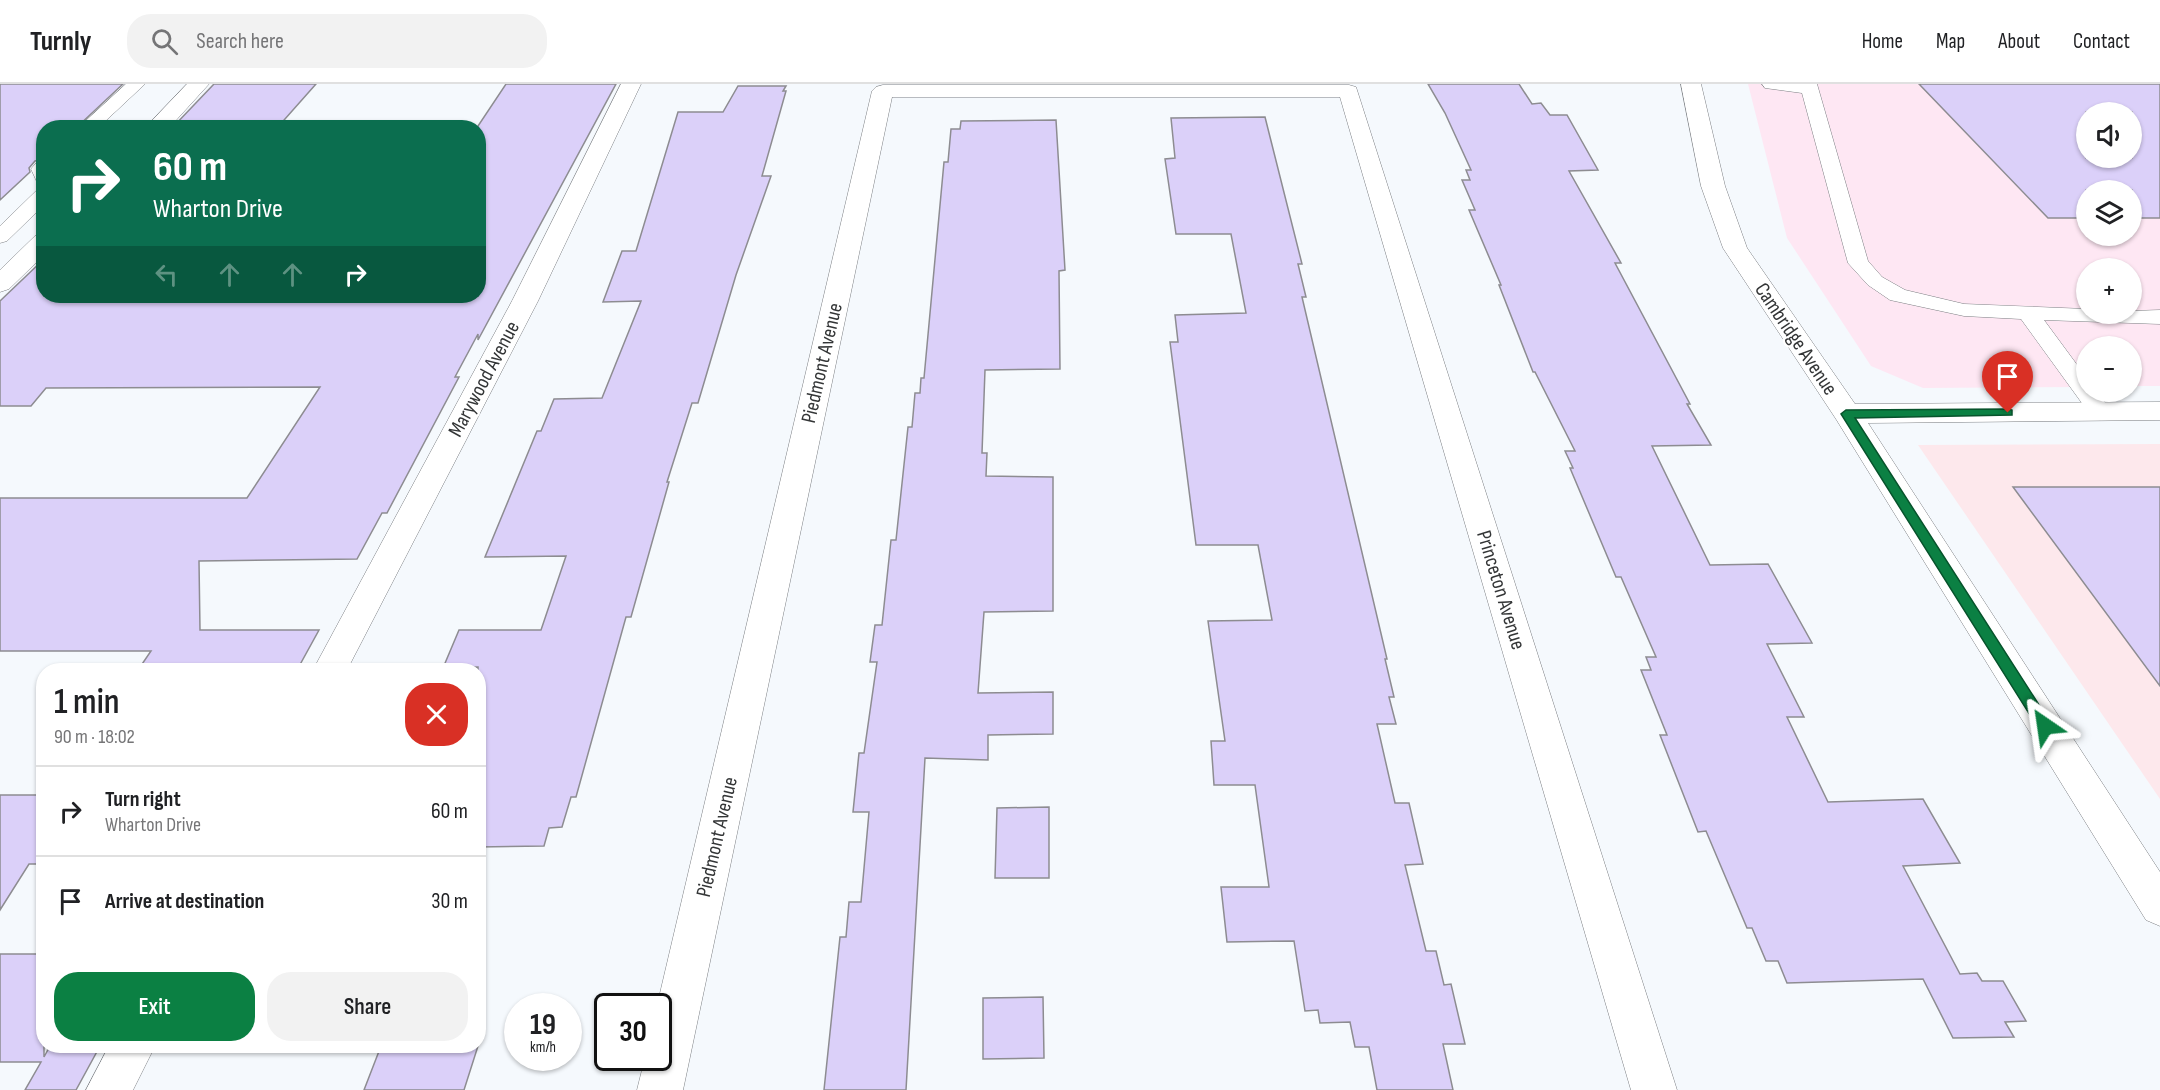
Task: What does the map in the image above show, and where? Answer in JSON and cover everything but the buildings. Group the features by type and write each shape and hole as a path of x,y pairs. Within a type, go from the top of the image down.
{"street":[{"path":"164,120 199,84"},
{"name":"Marywood Avenue","path":"334,663 525,301 632,84"},
{"name":"Cambridge Avenue","path":"1691,84 1713,186 1735,248 1846,414 2159,904"},
{"name":"Piedmont Avenue","path":"660,1090 883,91 1349,91"},
{"name":"Princeton Avenue","path":"1349,91 1654,1090"},
{"path":"0,285 36,249"},
{"path":"1846,414 2160,411"},
{"path":"109,1090 129,1053"}],"lane":[{"path":"96,120 136,84"},
{"path":"1771,84 1808,86 1858,263 1875,281 1898,295 1964,310 2160,316"},
{"path":"0,237 36,202"},
{"path":"2028,313 2100,412"}],"shaded area":[{"path":"1748,84 2160,84 2160,386 2142,386 2142,336 2076,336 2076,387 1923,388 1871,366 1787,238"},
{"path":"2160,444 2160,799 1918,445"}],"route":[{"path":"2008,413 1846,414 2045,726"}]}
